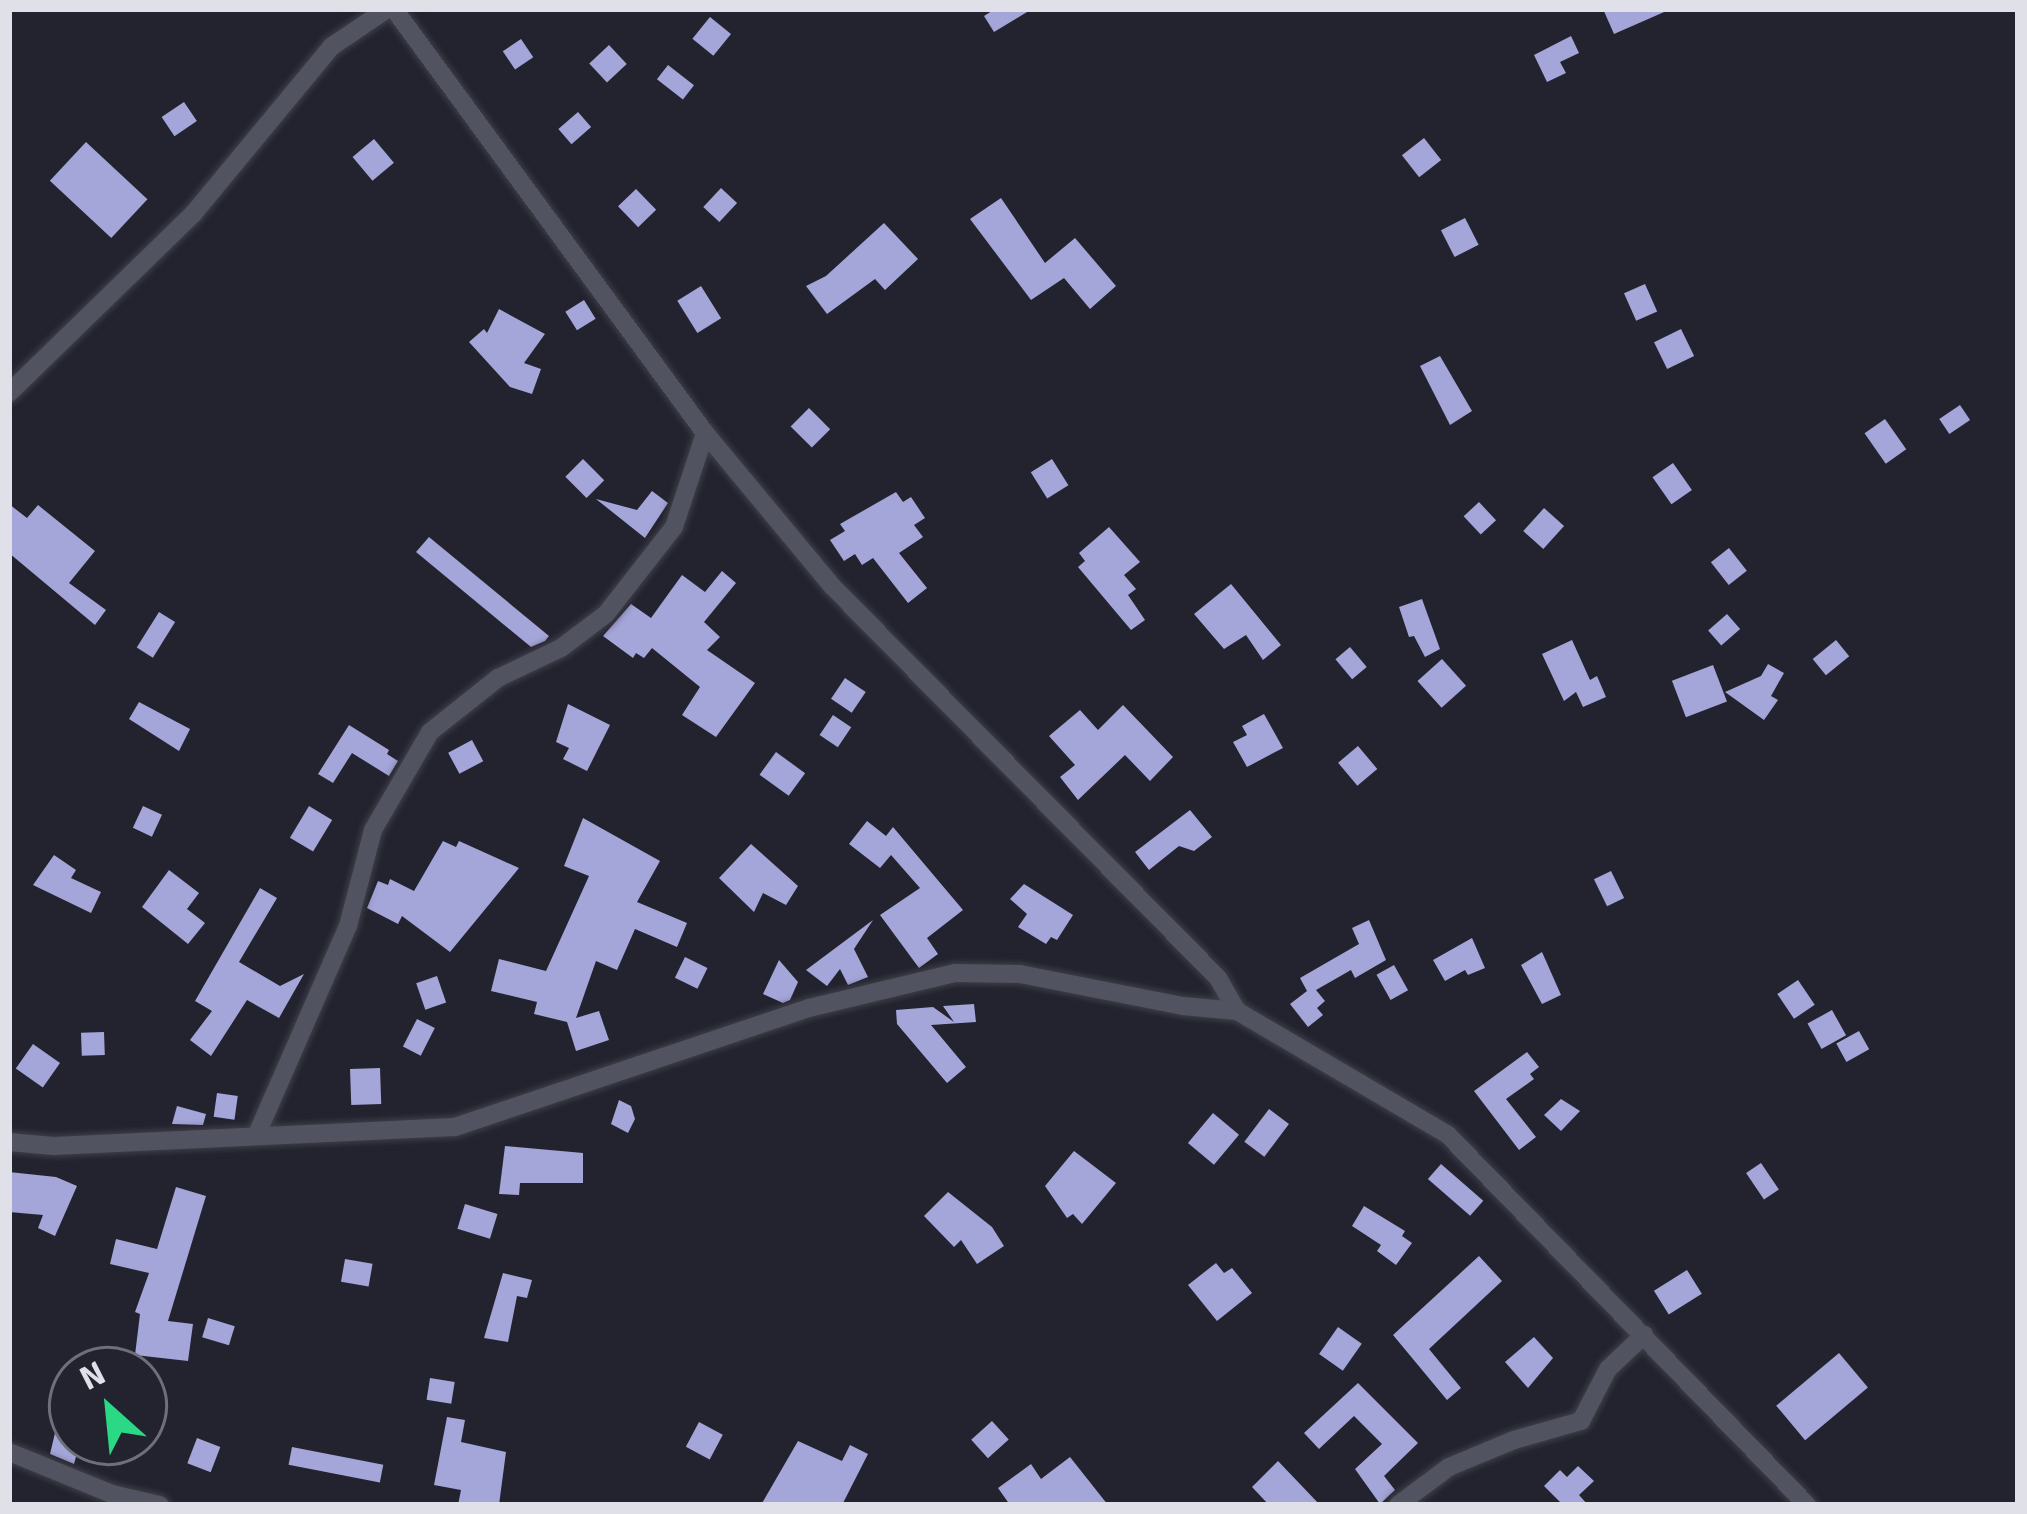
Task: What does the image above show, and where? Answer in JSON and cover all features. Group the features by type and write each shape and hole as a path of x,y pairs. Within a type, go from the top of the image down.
{"street":[{"path":"9,394 194,214 331,47 391,9 705,433 820,573 1218,978 1238,1011"},
{"path":"257,1135 348,926 367,870 373,830 430,732 497,678 561,648 606,614 674,527 705,433"},
{"path":"9,1142 55,1146 455,1127 809,1008 898,982 955,973 1020,974 1183,1006 1238,1011 1448,1135 1807,1505"},
{"path":"1398,1505 1448,1467 1514,1440 1581,1421 1608,1369 1644,1335"},
{"path":"9,1451 112,1494 160,1505"}],"building":[{"path":"995,9 1032,9 994,32 984,16"},
{"path":"1603,9 1671,9 1614,34"},
{"path":"710,17 731,34 713,56 692,39"},
{"path":"1571,36 1579,53 1560,62 1566,73 1547,82 1534,55"},
{"path":"521,39 533,57 515,70 503,51"},
{"path":"609,45 627,64 607,82 589,63"},
{"path":"668,65 694,85 683,100 657,79"},
{"path":"184,102 197,121 174,136 162,117"},
{"path":"578,112 591,127 571,144 558,129"},
{"path":"1424,138 1441,160 1419,177 1402,155"},
{"path":"374,139 394,163 372,181 353,157"},
{"path":"86,142 147,199 111,238 50,181"},
{"path":"721,188 737,203 719,222 703,207"},
{"path":"636,189 656,210 638,227 618,206"},
{"path":"1001,198 1045,263 1075,238 1116,286 1090,309 1064,278 1031,300 970,219"},
{"path":"1465,218 1479,245 1455,257 1441,230"},
{"path":"884,223 918,259 885,290 875,279 827,314 806,286 826,276"},
{"path":"1645,284 1657,311 1636,321 1624,293"},
{"path":"701,286 721,318 697,333 677,301"},
{"path":"584,300 596,319 577,330 565,312"},
{"path":"499,309 545,334 524,363 541,369 532,394 510,387 469,342 484,329 487,333"},
{"path":"1681,329 1694,356 1667,369 1654,342"},
{"path":"1440,356 1472,411 1450,425 1420,366"},
{"path":"1960,405 1970,420 1949,434 1939,419"},
{"path":"809,408 830,429 812,448 791,426"},
{"path":"1885,419 1906,449 1886,464 1865,433"},
{"path":"583,459 604,480 587,498 565,477"},
{"path":"1052,459 1068,485 1047,499 1031,472"},
{"path":"1673,463 1692,490 1671,504 1653,477"},
{"path":"652,491 668,503 645,538 596,499 637,510"},
{"path":"896,492 903,502 911,497 925,518 914,525 923,537 899,553 927,588 908,603 873,558 862,565 855,554 844,561 830,540 845,531 840,524"},
{"path":"1479,502 1496,520 1481,535 1464,516"},
{"path":"9,504 27,518 38,505 95,551 69,583 106,610 95,625 9,553"},
{"path":"1544,508 1564,526 1543,549 1523,531"},
{"path":"1109,527 1140,562 1124,575 1136,589 1128,595 1145,620 1131,630 1078,567 1085,561 1079,553"},
{"path":"429,537 549,636 545,641 531,647 416,552"},
{"path":"1729,548 1747,571 1729,585 1711,562"},
{"path":"722,571 736,583 704,622 720,637 707,650 755,683 716,737 682,715 700,687 652,648 644,658 636,653 633,658 603,636 631,604 651,618 682,575 705,592"},
{"path":"1231,584 1281,645 1263,660 1246,635 1224,649 1194,614"},
{"path":"1422,599 1440,649 1425,657 1414,636 1409,637 1399,607"},
{"path":"159,612 175,622 153,658 137,648"},
{"path":"1727,614 1740,629 1721,645 1708,630"},
{"path":"1572,640 1590,680 1597,676 1606,697 1583,707 1576,692 1564,701 1542,654"},
{"path":"1836,640 1849,656 1826,675 1813,659"},
{"path":"1350,647 1367,667 1352,679 1335,659"},
{"path":"1442,659 1466,686 1442,708 1417,681"},
{"path":"1768,664 1784,673 1771,696 1778,700 1764,720 1725,692 1761,676"},
{"path":"1713,665 1727,701 1686,717 1672,681"},
{"path":"845,678 866,692 852,713 831,699"},
{"path":"139,702 190,729 179,751 129,719"},
{"path":"568,704 610,725 587,771 563,759 569,748 556,742"},
{"path":"1123,705 1173,757 1150,781 1125,755 1078,800 1060,777 1075,765 1049,736 1080,710 1098,730"},
{"path":"1264,714 1283,748 1247,767 1233,742 1247,735 1242,726"},
{"path":"833,715 851,727 838,747 820,735"},
{"path":"349,725 398,761 389,776 352,753 333,783 318,774"},
{"path":"472,740 483,761 459,774 448,753"},
{"path":"1358,746 1377,769 1357,786 1338,763"},
{"path":"776,752 805,773 789,796 760,775"},
{"path":"143,806 162,815 152,837 133,828"},
{"path":"309,806 332,820 313,852 290,838"},
{"path":"1190,810 1212,837 1194,851 1179,846 1149,870 1135,852"},
{"path":"583,818 660,861 637,902 687,923 677,947 635,929 617,970 596,961 576,1018 599,1011 609,1040 576,1051 567,1022 534,1014 537,1002 491,991 499,959 546,971 589,876 564,866"},
{"path":"867,821 886,836 893,827 963,910 927,938 938,954 919,968 880,915 920,888 891,855 880,868 849,844"},
{"path":"443,841 456,847 459,841 519,868 450,952 402,916 398,924 367,908 378,881 388,885 390,879 414,891"},
{"path":"751,844 798,886 786,905 763,893 754,912 719,878"},
{"path":"54,855 76,870 71,878 101,892 91,913 33,885"},
{"path":"169,870 199,893 187,909 205,923 188,944 142,907"},
{"path":"1611,871 1624,898 1607,906 1594,879"},
{"path":"1024,884 1073,915 1057,940 1051,937 1046,944 1018,927 1027,914 1010,899"},
{"path":"260,888 277,898 239,962 280,986 304,974 279,1018 247,1000 211,1056 190,1040 212,1011 195,1001"},
{"path":"873,920 854,949 868,977 848,985 840,969 827,986 806,970"},
{"path":"1369,920 1386,960 1355,978 1351,970 1316,990 1325,1001 1317,1008 1323,1015 1308,1027 1290,1004 1307,991 1300,978 1359,944 1352,928"},
{"path":"1472,938 1485,968 1468,975 1465,970 1445,981 1433,960"},
{"path":"1542,952 1561,995 1542,1004 1521,965"},
{"path":"685,957 707,968 697,989 675,978"},
{"path":"779,960 798,982 790,1000 783,1003 763,994"},
{"path":"1394,965 1408,990 1391,1000 1377,975"},
{"path":"437,976 446,1002 425,1010 416,983"},
{"path":"1798,980 1815,1005 1794,1019 1777,994"},
{"path":"974,1004 976,1022 931,1025 966,1067 947,1083 897,1024 896,1010 933,1007 954,1022 943,1006"},
{"path":"1832,1010 1846,1035 1822,1049 1808,1024"},
{"path":"417,1019 435,1028 421,1056 403,1047"},
{"path":"1859,1031 1869,1049 1846,1062 1836,1044"},
{"path":"104,1032 105,1055 82,1056 81,1033"},
{"path":"33,1044 60,1063 43,1088 16,1069"},
{"path":"1527,1052 1539,1067 1530,1074 1534,1079 1506,1099 1536,1137 1519,1150 1474,1091"},
{"path":"380,1068 381,1104 351,1105 350,1069"},
{"path":"217,1093 238,1096 234,1120 214,1117"},
{"path":"1561,1099 1580,1111 1561,1131 1544,1115"},
{"path":"619,1100 631,1106 635,1119 628,1133 611,1124"},
{"path":"177,1106 206,1114 203,1125 172,1124"},
{"path":"1269,1109 1289,1124 1264,1157 1244,1142"},
{"path":"1213,1113 1239,1135 1214,1165 1188,1143"},
{"path":"505,1146 583,1153 583,1183 520,1183 519,1195 499,1194"},
{"path":"1074,1151 1116,1183 1082,1224 1073,1214 1067,1218 1045,1186"},
{"path":"1761,1163 1779,1190 1764,1200 1746,1173"},
{"path":"1441,1164 1483,1201 1470,1216 1428,1179"},
{"path":"9,1172 56,1177 77,1186 55,1236 38,1228 43,1215 9,1212"},
{"path":"176,1187 206,1196 168,1321 193,1324 188,1361 168,1359 168,1346 136,1346 140,1314 135,1312 149,1273 110,1264 116,1239 157,1249"},
{"path":"948,1192 992,1227 1004,1246 977,1264 961,1240 954,1247 924,1216"},
{"path":"465,1204 498,1214 490,1239 457,1229"},
{"path":"1364,1206 1405,1231 1402,1236 1412,1243 1396,1265 1377,1251 1381,1245 1352,1226"},
{"path":"1479,1256 1502,1281 1429,1349 1461,1388 1447,1400 1393,1335"},
{"path":"345,1259 373,1264 369,1287 341,1282"},
{"path":"1216,1263 1224,1273 1232,1268 1252,1293 1217,1321 1188,1285"},
{"path":"1687,1270 1702,1294 1669,1314 1654,1291"},
{"path":"503,1273 532,1280 527,1298 517,1296 508,1342 484,1338"},
{"path":"208,1318 235,1326 229,1345 202,1337"},
{"path":"1338,1327 1362,1344 1343,1371 1319,1354"},
{"path":"1534,1337 1553,1358 1528,1388 1505,1362"},
{"path":"1839,1353 1868,1387 1805,1440 1776,1406"},
{"path":"430,1378 455,1382 451,1404 427,1400"},
{"path":"1358,1383 1418,1443 1384,1476 1395,1490 1380,1504 1355,1469 1382,1444 1354,1416 1319,1449 1304,1433"},
{"path":"447,1417 465,1420 461,1442 506,1452 499,1505 458,1505 461,1490 434,1485"},
{"path":"992,1421 1009,1440 988,1458 971,1440"},
{"path":"699,1422 723,1435 710,1459 686,1447"},
{"path":"197,1438 220,1447 211,1472 187,1463"},
{"path":"798,1441 842,1461 850,1445 868,1454 842,1505 761,1505"},
{"path":"292,1447 383,1465 380,1482 289,1465"},
{"path":"1070,1457 1108,1505 1010,1505 998,1488 1031,1464 1041,1479"},
{"path":"1278,1461 1320,1505 1269,1505 1252,1487"},
{"path":"1578,1466 1594,1481 1579,1495 1588,1505 1563,1505 1544,1486 1560,1470 1567,1477"}]}
